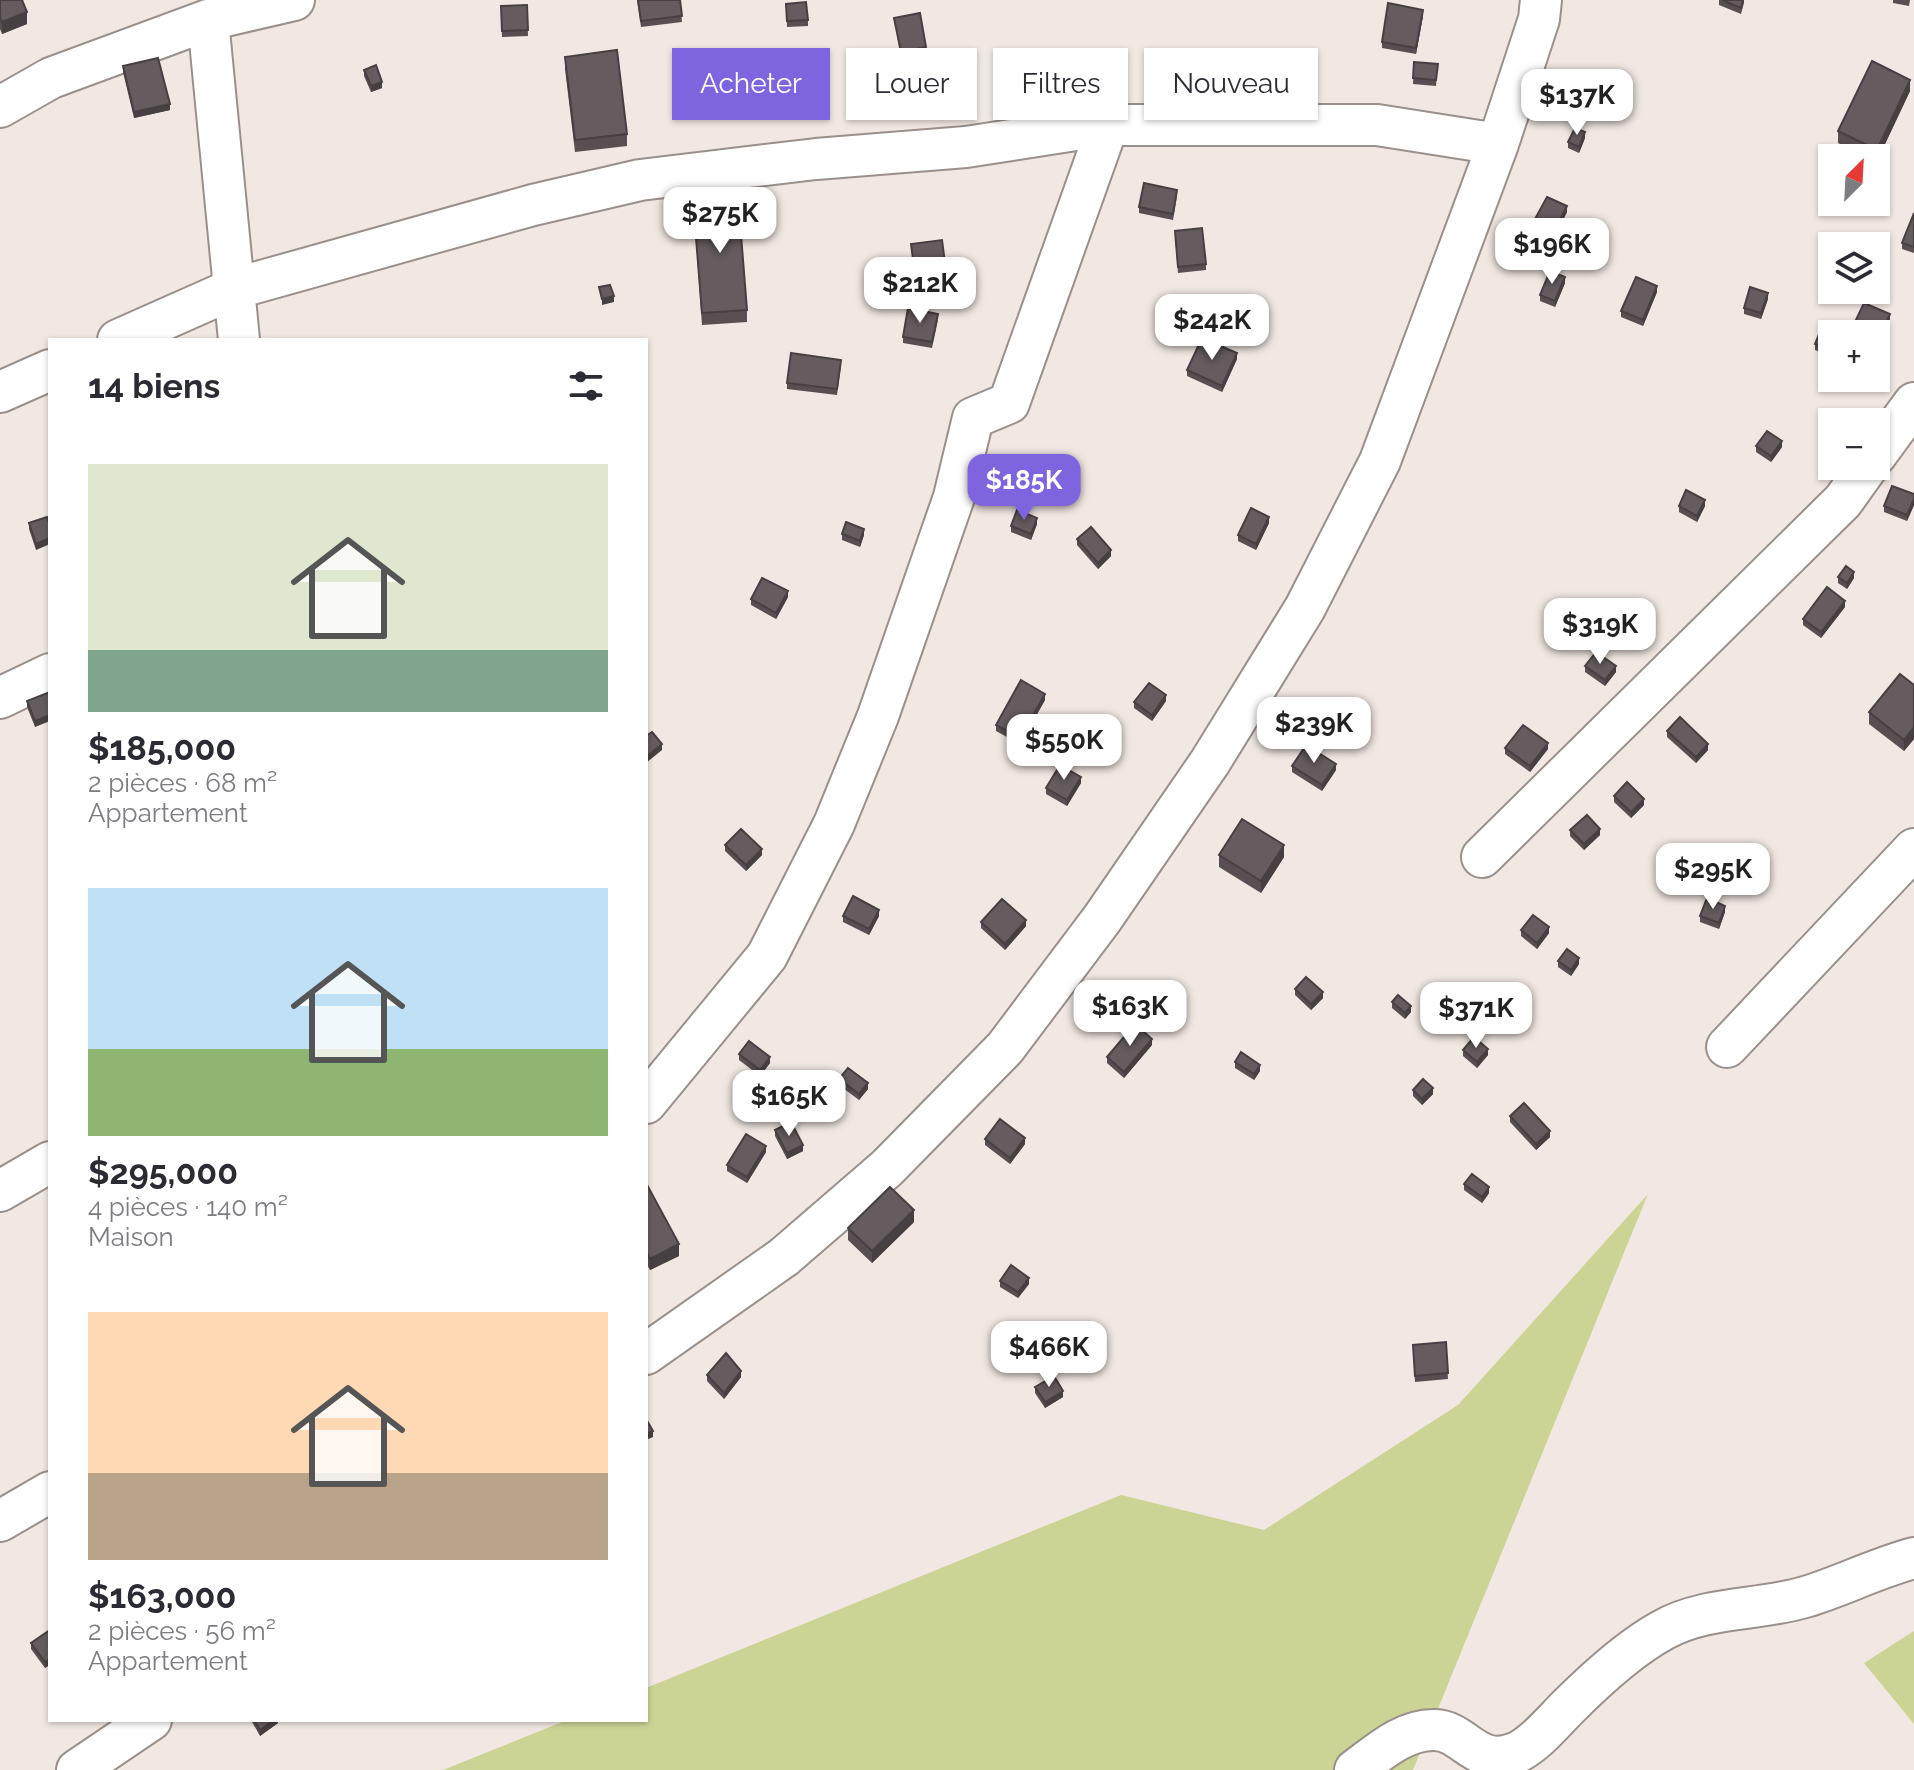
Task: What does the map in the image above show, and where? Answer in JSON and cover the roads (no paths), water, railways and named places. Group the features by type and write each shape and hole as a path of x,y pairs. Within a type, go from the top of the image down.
{"street":[{"path":"0,107 51,78 208,20 294,0"},
{"path":"648,1353 784,1257 887,1168 1005,1048 1102,919 1210,762 1305,608 1380,461 1498,144 1539,19 1541,0"},
{"path":"208,20 239,338"},
{"path":"123,338 233,289 533,205 640,180 816,159 966,147 1108,125 1377,125 1498,144"},
{"path":"648,1101 767,956 834,824 878,716 954,497 973,418 1009,403 1108,125"},
{"path":"0,392 48,371"},
{"path":"1890,436 1914,403"},
{"path":"1482,857 1843,501 1858,480"},
{"path":"0,698 48,675"},
{"path":"1727,1047 1914,849"},
{"path":"0,1191 48,1163"},
{"path":"0,1521 48,1493"},
{"path":"1355,1770 1391,1743 1413,1732 1438,1730 1473,1751 1497,1759 1518,1752 1596,1680 1662,1630 1700,1615 1804,1597 1914,1558"},
{"path":"77,1770 148,1722"}]}
